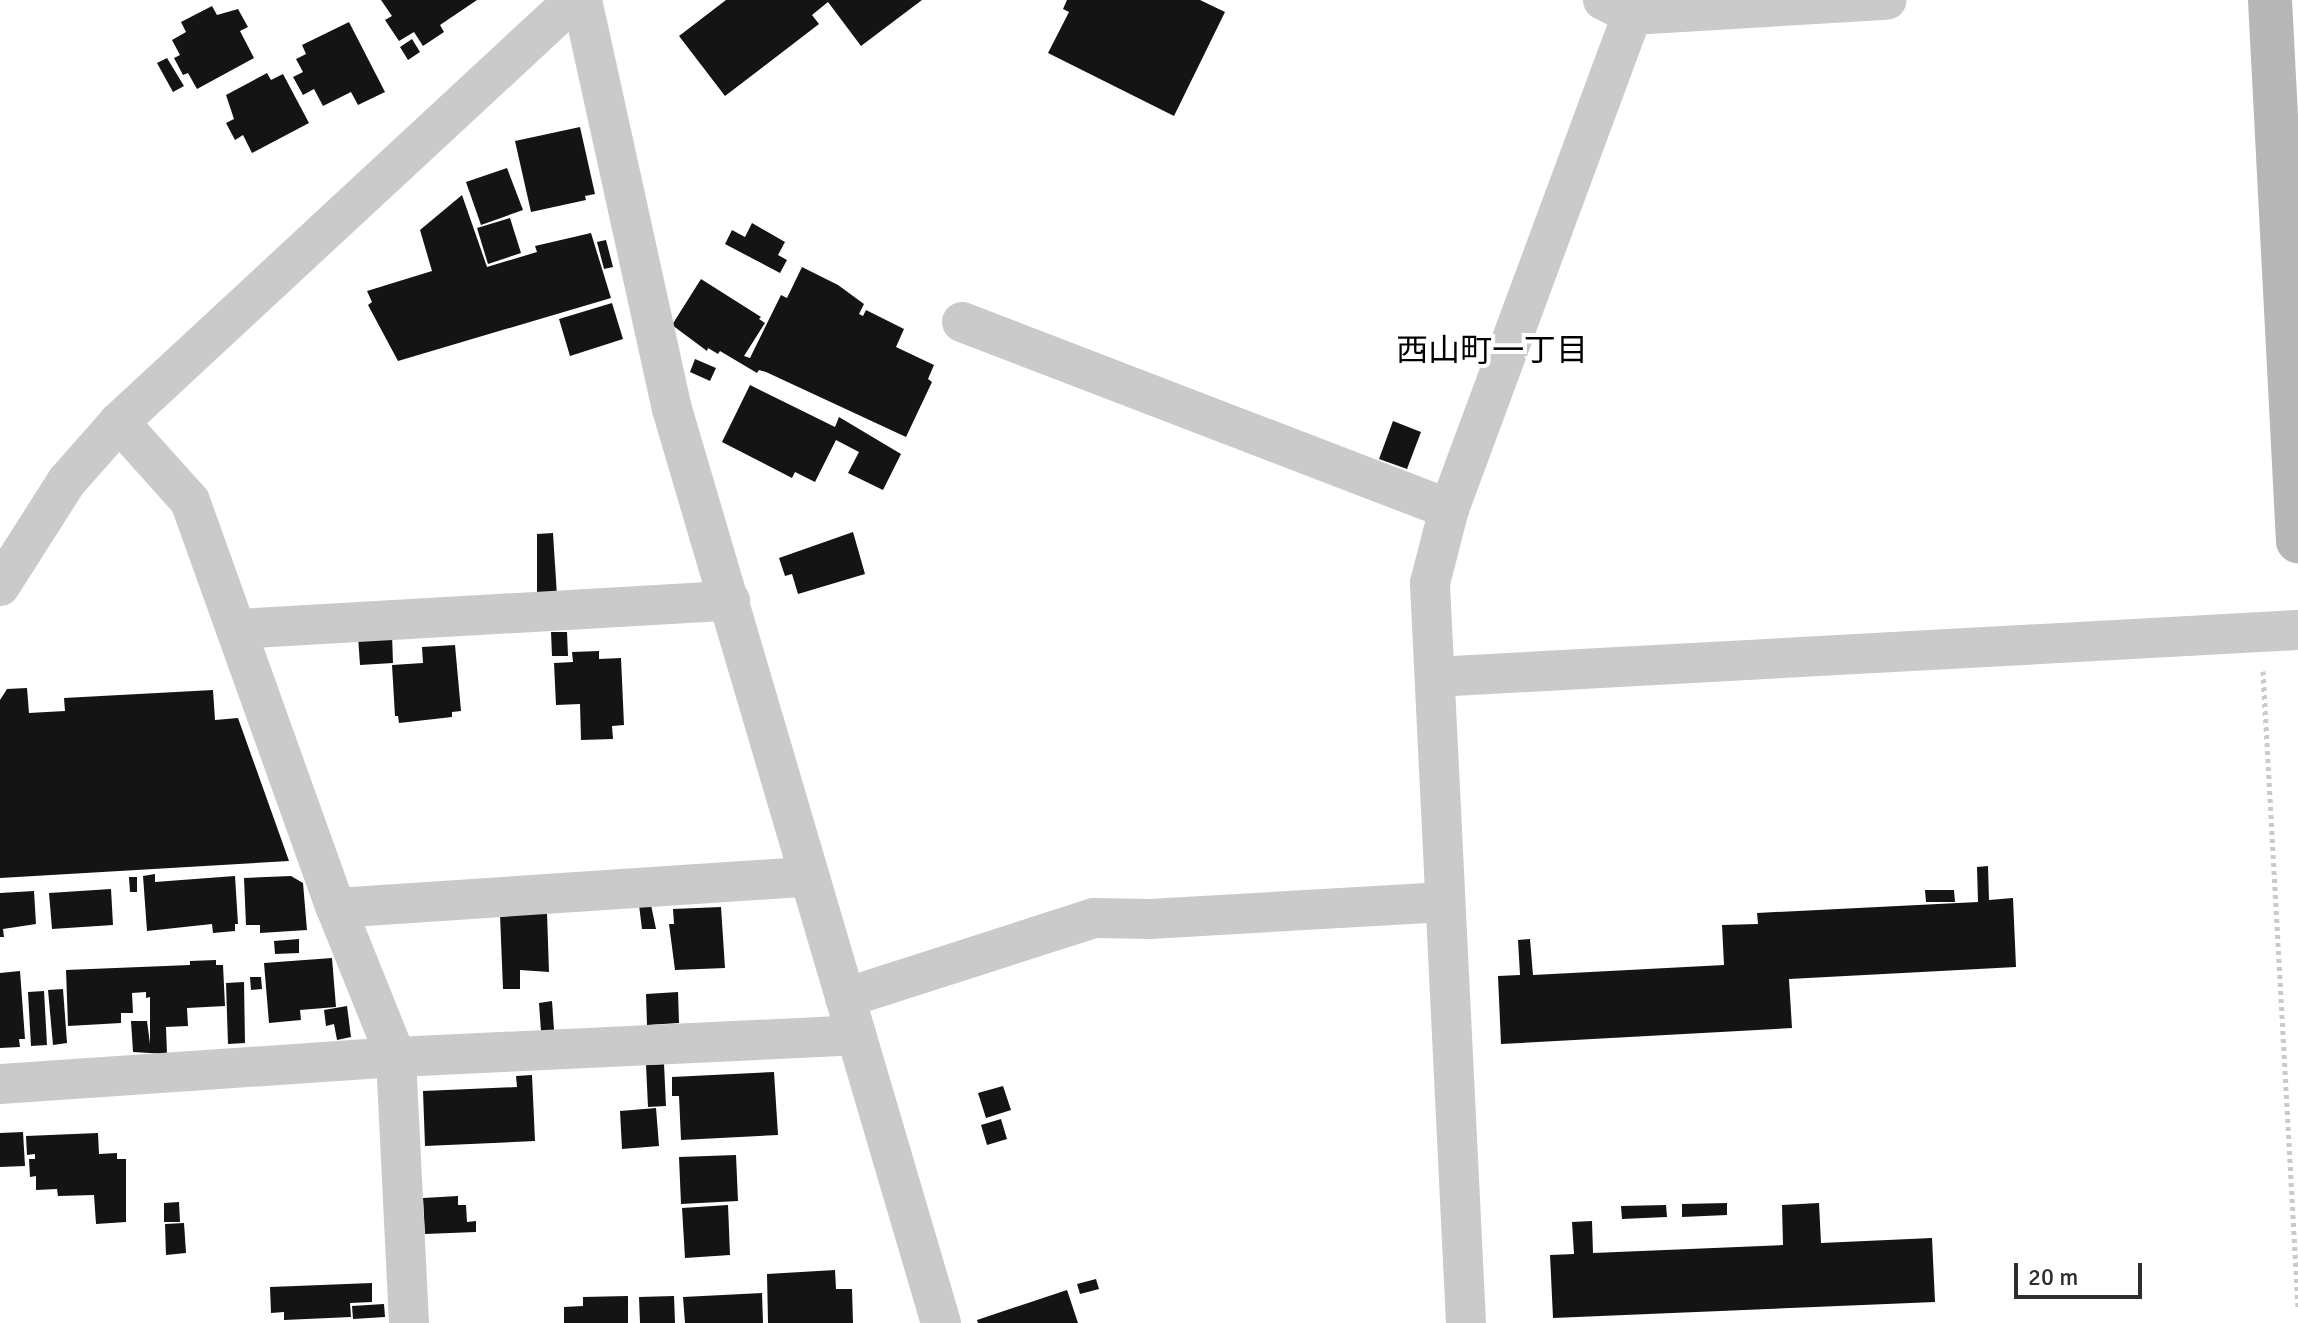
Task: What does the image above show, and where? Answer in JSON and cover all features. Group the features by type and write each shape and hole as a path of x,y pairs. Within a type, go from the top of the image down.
{"street":[{"path":"0,586 67,481 119,422 574,0"},
{"path":"582,0 672,409 941,1323"},
{"path":"1466,1323 1430,583 1449,509 1618,8 1883,0"},
{"path":"2270,0 2298,541"},
{"path":"962,322 1449,509"},
{"path":"119,422 190,501 336,908 396,1057 409,1323"},
{"path":"238,629 730,601"},
{"path":"1435,677 2298,630"},
{"path":"336,908 808,877"},
{"path":"0,1084 396,1057 850,1016 1094,918 1150,919 1445,902"}],"path":[{"path":"2262,665 2298,1307"}],"building":[{"path":"381,0 477,0 440,25 444,32 423,46 414,32 399,41 385,20 392,16"},
{"path":"726,0 922,0 861,46 828,2 812,15 819,24 725,96 679,36"},
{"path":"1067,0 1200,0 1225,12 1174,116 1048,53 1069,12 1063,9"},
{"path":"212,6 217,15 238,9 248,27 240,31 254,58 197,89 188,73 183,75 174,58 180,55 172,40 186,32 181,22"},
{"path":"349,22 385,92 358,105 351,92 323,106 314,89 303,95 293,77 303,72 296,59 306,54 302,45"},
{"path":"412,39 420,52 408,60 400,47"},
{"path":"167,58 184,86 173,92 157,63"},
{"path":"267,73 271,80 283,74 309,123 252,153 243,135 235,140 226,123 234,119 226,95"},
{"path":"580,127 595,194 585,196 586,200 531,212 515,141"},
{"path":"507,168 523,210 481,225 466,182"},
{"path":"462,195 487,267 537,252 535,246 591,233 611,298 398,361 368,305 372,302 367,291 432,271 420,230"},
{"path":"510,218 521,253 488,264 477,228"},
{"path":"752,223 785,242 778,255 787,260 780,273 725,244 732,230 745,237"},
{"path":"606,240 613,267 604,269 597,242"},
{"path":"802,267 838,285 864,304 859,314 863,316 866,310 904,329 896,347 934,365 928,379 932,382 906,437 766,372 759,370 757,373 720,351 718,354 708,348 707,351 672,325 701,279 761,317 759,319 765,323 744,356 750,358 781,295 787,298"},
{"path":"612,303 623,339 570,356 559,319"},
{"path":"695,359 716,368 710,381 690,372"},
{"path":"750,385 835,427 839,417 901,454 883,490 848,473 859,452 836,440 815,482 795,472 792,478 722,442"},
{"path":"1393,421 1421,432 1407,469 1379,459"},
{"path":"853,532 865,574 798,594 792,574 785,576 779,558"},
{"path":"553,533 557,596 537,597 537,534"},
{"path":"551,632 567,632 568,656 552,656"},
{"path":"392,634 393,663 360,665 358,636"},
{"path":"455,645 461,711 452,712 452,717 399,723 398,716 395,716 392,665 423,663 422,647"},
{"path":"599,651 599,659 621,658 624,725 612,726 613,739 581,740 580,704 556,705 554,663 573,662 572,652"},
{"path":"27,688 29,713 65,711 64,698 213,690 215,720 238,718 289,861 0,878 0,700 7,689"},
{"path":"1988,866 1989,900 2013,898 2016,967 1789,979 1792,1028 1501,1044 1498,976 1520,975 1518,940 1530,939 1533,975 1724,965 1722,925 1758,924 1757,913 1978,902 1977,867"},
{"path":"155,874 155,882 235,876 238,924 235,924 235,931 213,933 212,924 147,931 143,876"},
{"path":"291,876 303,883 307,930 260,933 260,925 246,925 244,878"},
{"path":"129,877 137,877 137,892 130,892"},
{"path":"111,889 113,925 52,929 49,893"},
{"path":"1925,890 1954,890 1955,902 1926,902"},
{"path":"34,891 36,924 3,929 4,937 0,937 0,893"},
{"path":"639,905 651,905 656,929 642,929"},
{"path":"721,907 725,968 675,970 669,924 674,924 673,909"},
{"path":"547,913 549,972 520,970 520,989 503,989 500,915"},
{"path":"299,939 299,953 275,954 274,941"},
{"path":"332,958 336,1007 300,1010 301,1020 269,1023 264,963"},
{"path":"216,960 216,965 223,965 225,1006 187,1008 188,1026 166,1027 167,1054 133,1052 131,1021 147,1021 150,1044 150,997 146,998 146,992 132,993 133,1013 121,1013 121,1023 68,1026 66,970 190,965 190,961"},
{"path":"20,971 25,1039 19,1039 20,1047 0,1048 0,973"},
{"path":"250,977 261,977 262,989 251,990"},
{"path":"244,982 245,1043 228,1044 226,983"},
{"path":"63,989 67,1043 53,1045 48,990"},
{"path":"44,991 47,1045 31,1046 28,992"},
{"path":"678,992 679,1023 647,1025 646,994"},
{"path":"552,1001 554,1030 541,1031 539,1003"},
{"path":"347,1006 351,1037 337,1040 334,1024 326,1026 324,1010"},
{"path":"664,1064 666,1106 648,1107 646,1065"},
{"path":"774,1072 778,1135 681,1140 679,1096 672,1096 672,1077"},
{"path":"532,1075 535,1141 425,1146 423,1091 517,1087 516,1076"},
{"path":"1003,1086 1011,1110 986,1118 978,1093"},
{"path":"656,1108 659,1146 622,1149 620,1111"},
{"path":"1001,1119 1007,1139 987,1145 981,1125"},
{"path":"23,1132 25,1166 0,1167 0,1133"},
{"path":"98,1133 99,1154 117,1153 117,1159 126,1159 126,1222 96,1224 94,1195 58,1196 57,1189 36,1190 36,1176 30,1177 29,1159 35,1159 35,1154 27,1155 26,1136"},
{"path":"736,1155 738,1201 681,1204 679,1157"},
{"path":"458,1196 458,1205 466,1205 467,1222 476,1221 476,1232 425,1234 423,1198"},
{"path":"179,1202 180,1222 164,1222 164,1203"},
{"path":"1727,1203 1727,1215 1682,1217 1682,1204"},
{"path":"1819,1203 1821,1243 1932,1238 1935,1302 1553,1318 1550,1255 1574,1254 1572,1222 1592,1221 1593,1253 1783,1245 1782,1205"},
{"path":"728,1205 730,1255 685,1258 682,1208"},
{"path":"1666,1205 1667,1217 1622,1219 1621,1206"},
{"path":"184,1223 186,1253 166,1255 165,1224"},
{"path":"835,1270 836,1289 852,1289 853,1323 768,1323 767,1274"},
{"path":"1096,1279 1099,1289 1080,1294 1077,1284"},
{"path":"372,1283 372,1302 350,1303 351,1317 284,1320 284,1312 271,1313 270,1287"},
{"path":"1067,1290 1078,1323 978,1323 977,1320"},
{"path":"762,1293 763,1323 685,1323 683,1297"},
{"path":"628,1296 628,1323 564,1323 564,1307 583,1306 583,1297"},
{"path":"674,1296 675,1323 640,1323 639,1297"},
{"path":"384,1304 385,1317 353,1319 352,1306"}],"district":[{"name":"西山町一丁目","path":"1492,351"}]}
